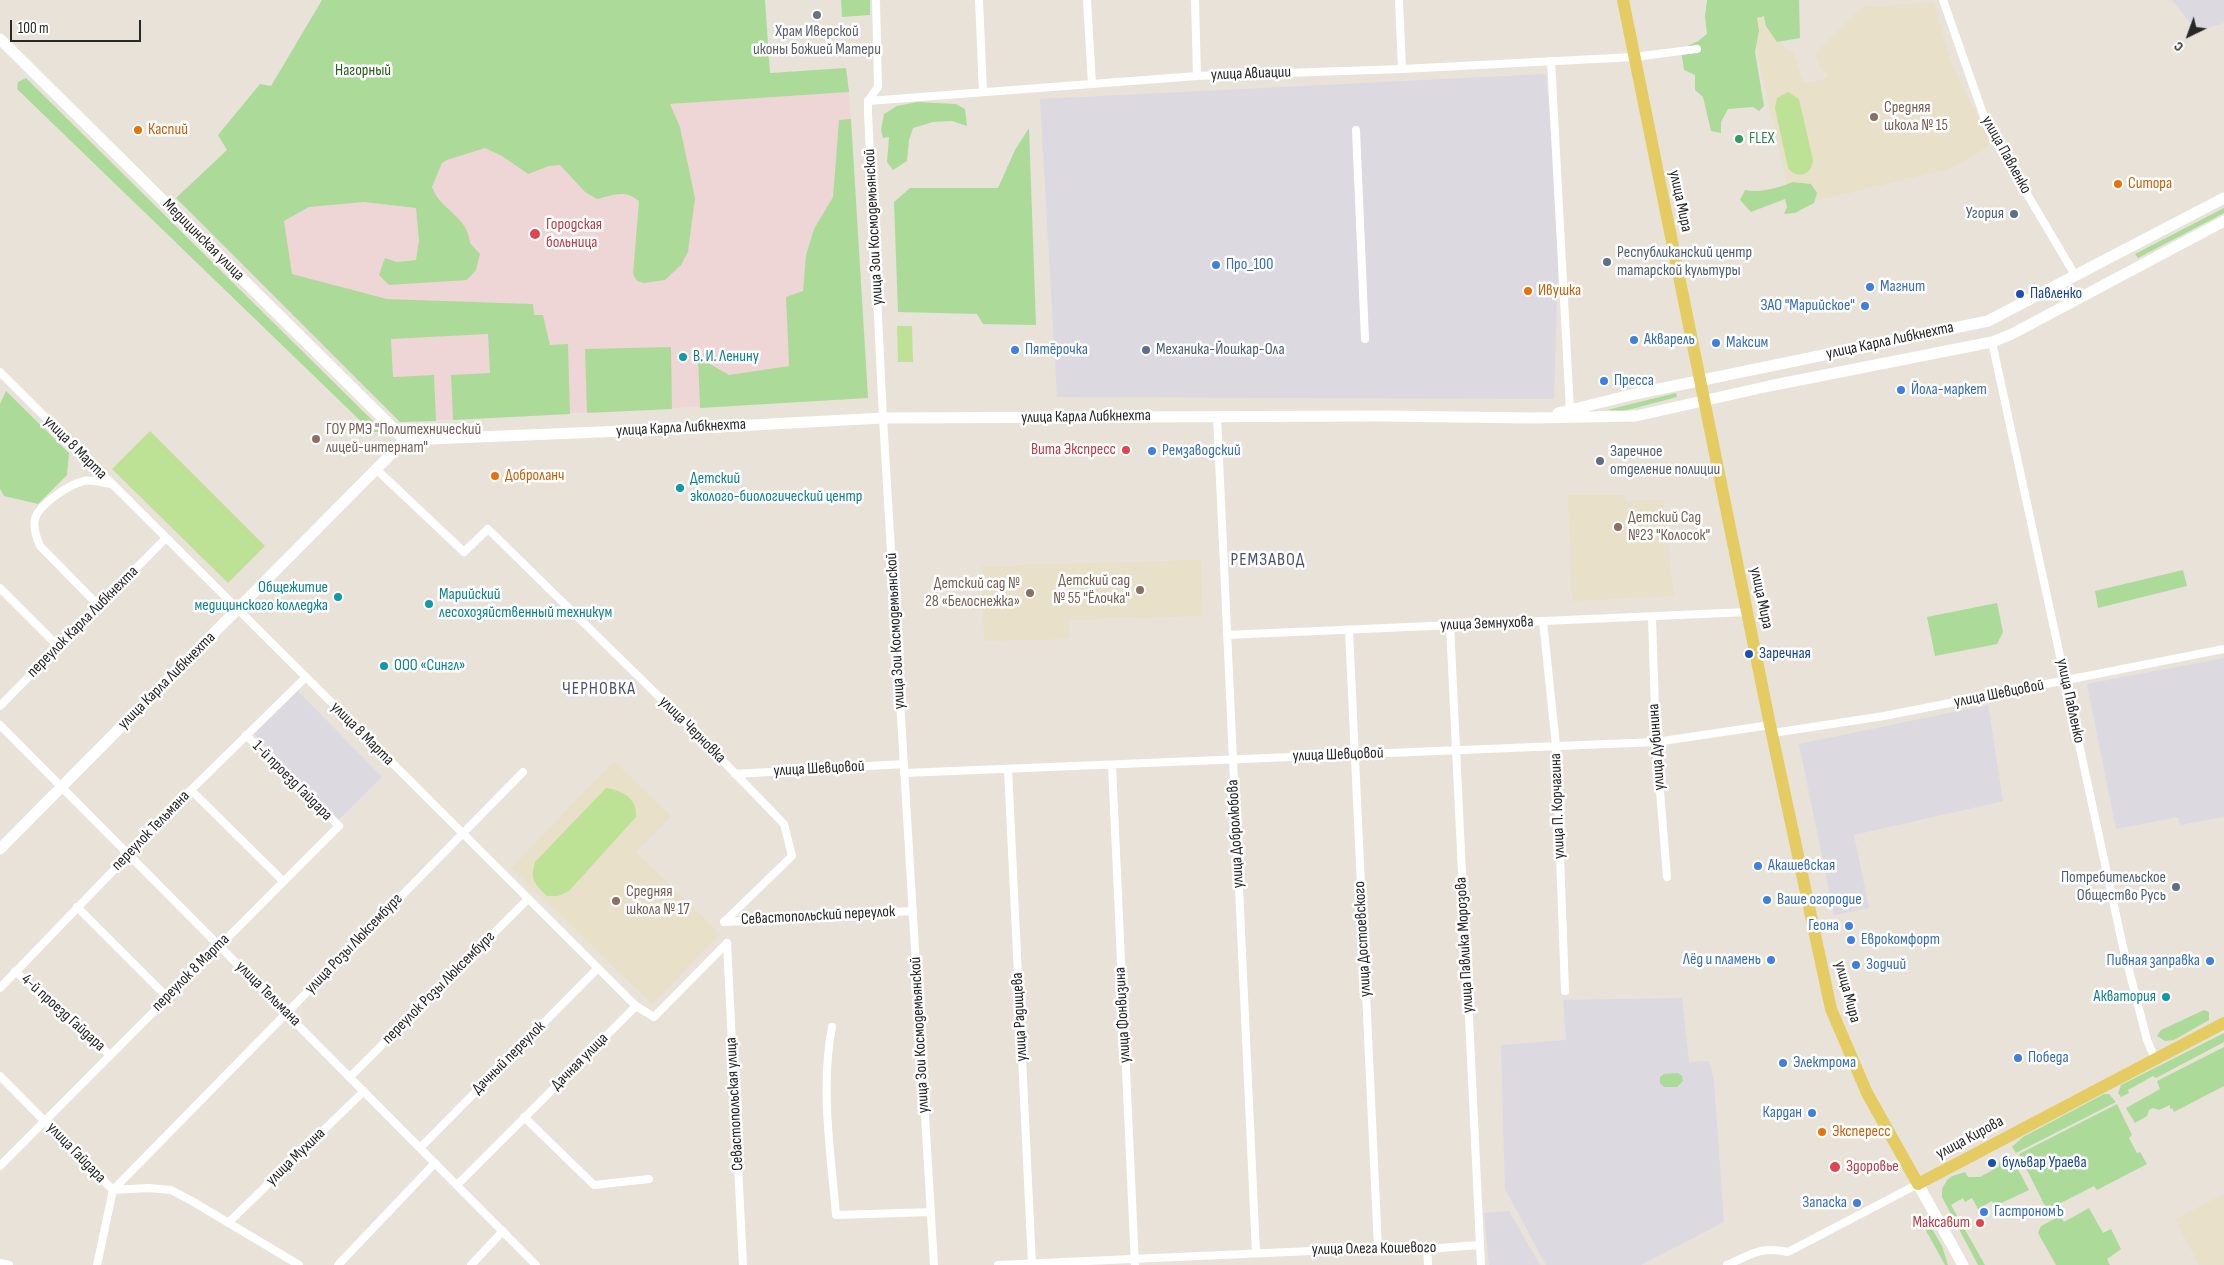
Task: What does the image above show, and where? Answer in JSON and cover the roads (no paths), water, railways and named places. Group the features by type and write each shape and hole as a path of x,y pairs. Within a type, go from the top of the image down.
{"main road":[{"name":"улица Мира","path":"1623,0 1747,612 1831,1009 1867,1093 1918,1184"},
{"name":"Медицинская улица","path":"0,39 405,440"},
{"name":"улица Карла Либкнехта","path":"1532,418 1635,394 1988,321 2224,198"},
{"name":"улица Карла Либкнехта","path":"0,850 405,440 883,418 1498,416 1532,418 1636,416 1992,342 2012,334 2224,221"},
{"path":"2075,275 2086,295"},
{"name":"улица Кирова","path":"1918,1184 2224,1023"},
{"path":"1918,1184 1963,1265"}],"street":[{"name":"улица Зои Космодемьянской","path":"876,0 878,87 868,101 883,418 934,1265"},
{"path":"979,0 983,91"},
{"path":"1087,0 1092,84"},
{"path":"1195,0 1197,76"},
{"path":"1399,0 1402,69"},
{"name":"улица Павленко","path":"1944,0 1988,128 2075,275"},
{"name":"улица Авиации","path":"868,101 1197,76 1402,69 1634,57 1697,49"},
{"path":"1551,60 1570,410"},
{"path":"1356,130 1365,339"},
{"name":"улица Павленко","path":"1992,342 2135,998 2146,1040 2155,1059"},
{"name":"улица 8 Марта","path":"0,372 636,1006 654,1017 727,943"},
{"name":"улица Добролюбова","path":"1217,416 1256,1253"},
{"name":"улица Черновка","path":"376,469 464,552 488,529 692,729 784,824 792,856 724,922"},
{"path":"100,606 40,546 36,536 35,519 44,505 68,487 85,480 112,484"},
{"name":"переулок Карла Либкнехта","path":"0,706 166,538"},
{"path":"0,588 58,647"},
{"name":"улица Земнухова","path":"1227,635 1747,612"},
{"name":"улица Дубинина","path":"1652,617 1656,742 1667,878"},
{"name":"улица П. Корчагина","path":"1543,621 1556,746 1565,991"},
{"name":"улица Павлика Морозова","path":"1450,625 1481,1265"},
{"name":"улица Достоевского","path":"1349,630 1378,1248"},
{"name":"улица Шевцовой","path":"904,773 1656,742 1884,716 2224,649"},
{"name":"переулок Тельмана","path":"0,988 191,790 306,678"},
{"name":"улица Тельмана","path":"0,725 536,1265"},
{"name":"1-й проезд Гайдара","path":"246,735 339,826"},
{"name":"улица Шевцовой","path":"735,774 904,764"},
{"name":"улица Фонвизина","path":"1112,765 1134,1262"},
{"name":"улица Радищева","path":"1008,769 1032,1264"},
{"name":"улица Розы Люксембург","path":"113,1190 523,772"},
{"path":"191,790 283,881"},
{"name":"переулок 8 Марта","path":"0,1166 339,826"},
{"name":"переулок Розы Люксембург","path":"350,1077 528,899"},
{"path":"77,908 167,997"},
{"name":"Севастопольский переулок","path":"724,922 913,911"},
{"name":"Севастопольская улица","path":"727,943 743,1265"},
{"name":"Дачный переулок","path":"420,1148 598,968"},
{"name":"4-й проезд Гайдара","path":"16,971 110,1055"},
{"name":"Дачная улица","path":"457,1185 636,1006"},
{"path":"832,1027 827,1052 828,1120 836,1215 931,1212"},
{"name":"улица Гайдара","path":"0,1076 113,1190 148,1188 171,1190 299,1265"},
{"name":"улица Мухина","path":"228,1223 364,1091"},
{"path":"524,1117 594,1184 649,1179"},
{"path":"338,1265 435,1163"},
{"name":"улица Кирова","path":"1727,1265 1772,1248 1788,1252 1918,1184"},
{"path":"97,1265 113,1190"},
{"path":"471,1265 503,1231"},
{"name":"улица Олега Кошевого","path":"998,1265 1188,1261 1256,1253 1378,1248 1427,1249 1479,1245"},
{"path":"1427,1249 1428,1265"},
{"path":"0,1263 9,1265"}],"place":[{"name":"Храм Иверской иконы Божией Матери","path":"817,15"},
{"name":"Средняя школа № 15","path":"1874,117"},
{"name":"Каспий","path":"138,130"},
{"name":"FLEX","path":"1739,139"},
{"name":"Ситора","path":"2118,184"},
{"name":"Угория","path":"2014,214"},
{"name":"Городская больница","path":"535,234"},
{"name":"Республиканский центр татарской культуры","path":"1607,262"},
{"name":"Про_100","path":"1216,265"},
{"name":"Магнит","path":"1870,287"},
{"name":"Ивушка","path":"1528,291"},
{"name":"Павленко","path":"2020,294"},
{"name":"ЗАО \"Марийское\"","path":"1865,306"},
{"name":"Акварель","path":"1634,340"},
{"name":"Максим","path":"1716,343"},
{"name":"Пятёрочка","path":"1015,350"},
{"name":"Механика-Йошкар-Ола","path":"1146,350"},
{"name":"В. И. Ленину","path":"683,357"},
{"name":"Пресса","path":"1604,381"},
{"name":"Йола-маркет","path":"1901,390"},
{"name":"ГОУ РМЭ \"Политехнический лицей-интернат\"","path":"316,439"},
{"name":"Вита Экспресс","path":"1126,450"},
{"name":"Ремзаводский","path":"1152,451"},
{"name":"Заречное отделение полиции","path":"1600,461"},
{"name":"Доброланч","path":"495,476"},
{"name":"Детский эколого-биологический центр","path":"680,488"},
{"name":"Детский Сад №23 \"Колосок\"","path":"1618,527"},
{"name":"Детский сад № 55 \"Ёлочка\"","path":"1140,590"},
{"name":"Детский сад № 28 «Белоснежка»","path":"1030,593"},
{"name":"Общежитие медицинского колледжа","path":"338,597"},
{"name":"Марийский лесохозяйственный техникум","path":"429,604"},
{"name":"Заречная","path":"1749,654"},
{"name":"ООО «Сингл»","path":"384,666"},
{"name":"Акашевская","path":"1758,866"},
{"name":"Потребительское Общество Русь","path":"2176,887"},
{"name":"Ваше огородие","path":"1767,900"},
{"name":"Средняя школа № 17","path":"616,901"},
{"name":"Геона","path":"1849,926"},
{"name":"Еврокомфорт","path":"1851,940"},
{"name":"Лёд и пламень","path":"1771,960"},
{"name":"Пивная заправка","path":"2210,961"},
{"name":"Зодчий","path":"1856,965"},
{"name":"Акватория","path":"2166,997"},
{"name":"Победа","path":"2018,1058"},
{"name":"Электрома","path":"1783,1063"},
{"name":"Кардан","path":"1812,1113"},
{"name":"Экспересс","path":"1822,1132"},
{"name":"бульвар Ураева","path":"1992,1163"},
{"name":"Здоровье","path":"1835,1167"},
{"name":"Запаска","path":"1857,1203"},
{"name":"ГастрономЪ","path":"1984,1212"},
{"name":"Максавит","path":"1980,1223"}],"district":[{"name":"РЕМЗАВОД","path":"1268,560"},
{"name":"ЧЕРНОВКА","path":"599,689"}],"park label":[{"name":"Нагорный","path":"363,71"}]}
